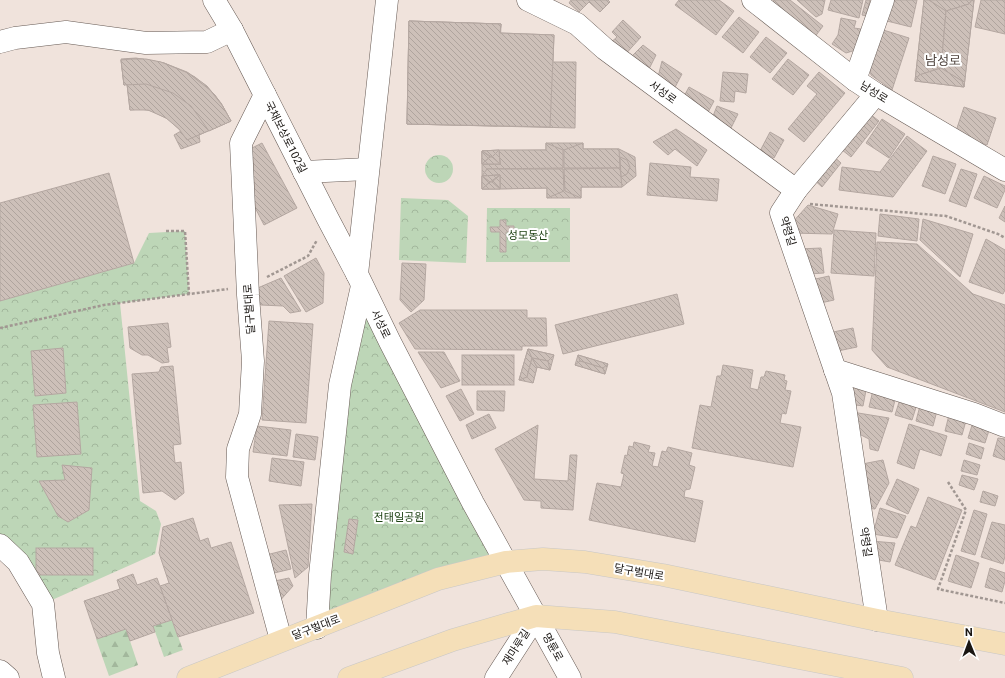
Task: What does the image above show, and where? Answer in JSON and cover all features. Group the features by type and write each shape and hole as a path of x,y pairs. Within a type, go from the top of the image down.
{"main road":[{"name":"달구벌대로","path":"188,678 438,579 506,562 543,559 585,562 663,575 877,620 1005,644"},
{"path":"349,678 453,640 536,616 614,622 902,678"}],"street":[{"name":"국채보상로102길","path":"214,0 232,30 360,280"},
{"path":"317,628 320,575 340,385 360,280 368,169 387,0"},
{"name":"서성로","path":"528,0 577,24 605,49 792,196"},
{"name":"남성로","path":"753,0 855,80 876,94 1005,170"},
{"path":"855,80 883,0"},
{"path":"0,42 15,38 66,32 146,43 207,42 232,30"},
{"name":"약령길","path":"876,94 792,196 782,213 843,393 877,620"},
{"name":"달구벌대로","path":"265,95 241,143 253,361 250,414 238,449 237,477 281,640"},
{"path":"304,172 368,169"},
{"name":"서성로","path":"360,280 476,509 536,616"},
{"path":"835,370 974,414 1005,426"},
{"path":"0,545 18,562 43,604 48,653 54,678"},
{"name":"재마루길","path":"496,678 536,616"},
{"name":"명륜로","path":"536,616 570,678"},
{"path":"0,671 8,678"}],"path":[{"path":"792,196 946,216 998,234 1005,238"},
{"path":"0,328 104,305 248,287 308,256 328,220"},
{"path":"166,230 185,231 189,294"},
{"path":"948,482 966,510 938,589 1005,603"}],"green space":[{"path":"439,155 449,159 453,169 449,179 439,183 429,179 425,169 429,159"},
{"path":"401,198 448,200 468,216 466,263 399,260"},
{"name":"성모동산","path":"487,208 570,208 570,262 486,262"},
{"path":"185,231 189,294 120,303 140,501 156,511 161,524 155,554 43,604 0,545 0,301 134,263 149,233"},
{"name":"전태일공원","path":"362,286 506,562 317,628"},
{"path":"172,620 183,650 164,657 153,626"},
{"path":"126,629 138,665 109,676 96,639"}],"building":[{"path":"571,0 608,0 610,2 600,12 589,2 579,12 569,3"},
{"path":"679,0 719,0 734,11 716,35 675,5"},
{"path":"774,0 790,0 823,26 814,38 771,4"},
{"path":"797,0 825,0 822,14 816,17"},
{"path":"831,0 863,0 859,18 828,10"},
{"path":"866,0 870,0 866,16 862,15"},
{"path":"888,0 917,0 911,27 883,20"},
{"path":"924,0 974,0 964,87 915,81"},
{"path":"924,0 929,0 946,11 941,68 919,75 915,81"},
{"path":"929,0 972,0 969,4 946,11"},
{"path":"972,0 974,0 964,87 962,81 941,68 946,11 969,4"},
{"path":"981,0 1005,0 1005,34 975,27"},
{"path":"739,17 759,32 743,53 722,37"},
{"path":"841,18 856,21 854,28 861,29 856,50 846,53 832,44 838,35"},
{"path":"623,20 641,37 623,57 609,44 617,37 612,32"},
{"path":"409,21 501,24 500,33 554,35 553,62 576,62 575,128 407,124"},
{"path":"409,21 501,24 497,126 407,124"},
{"path":"409,21 501,24 500,33 554,35 550,127 407,124"},
{"path":"880,29 909,38 892,90 871,75 869,63"},
{"path":"766,37 787,53 770,73 750,57"},
{"path":"643,45 656,55 646,75 628,60"},
{"path":"136,58 164,63 195,77 215,95 231,121 199,135 200,142 181,149 174,135 181,131 168,119 152,111 141,109 130,110 127,84 124,85 121,59"},
{"path":"142,59 164,63 187,72 207,86 221,103 231,121 187,140 179,129 166,118 148,110 130,110 127,84 124,85 121,60"},
{"path":"146,59 161,62 188,73 210,90 222,105 231,121 209,131 191,106 173,93 146,84 124,85 121,60"},
{"path":"788,59 809,75 793,95 772,79"},
{"path":"662,61 682,74 672,93 657,81"},
{"path":"941,68 962,81 964,87 915,81 919,75"},
{"path":"723,72 748,74 746,93 735,91 734,102 720,101"},
{"path":"819,72 845,93 804,142 788,129 817,94 807,86"},
{"path":"689,87 714,101 705,118 682,100"},
{"path":"717,106 738,114 728,134 711,121"},
{"path":"964,107 996,118 987,145 955,134"},
{"path":"865,110 879,121 851,157 837,146"},
{"path":"882,119 905,134 889,158 866,143"},
{"path":"676,129 707,150 697,166 675,149 668,155 653,142"},
{"path":"770,132 784,140 774,158 760,151"},
{"path":"907,136 927,151 893,197 839,190 842,167 880,172"},
{"path":"262,143 297,208 264,225 246,190 250,149"},
{"path":"546,143 583,143 583,149 619,149 635,157 636,176 622,187 581,187 581,198 547,198 547,188 482,189 482,151 546,150"},
{"path":"546,143 563,150 563,168 487,169 482,164 500,164 499,150 546,150"},
{"path":"583,143 583,149 619,149 620,168 564,168 564,150"},
{"path":"499,150 500,164 482,164 482,151"},
{"path":"499,150 500,164 492,157"},
{"path":"499,150 492,157 482,151"},
{"path":"482,151 490,157 482,164"},
{"path":"831,154 841,163 822,187 812,178"},
{"path":"933,156 956,164 945,194 922,186"},
{"path":"492,157 500,164 482,164"},
{"path":"620,157 627,160 630,167 627,174 621,177"},
{"path":"650,163 691,167 690,177 719,179 717,201 647,195"},
{"path":"620,168 622,187 581,187 581,198 565,191 564,169"},
{"path":"487,169 563,169 564,191 547,198 547,188 500,189 500,175 482,176"},
{"path":"961,169 977,174 966,207 949,201"},
{"path":"109,173 134,263 0,301 0,203"},
{"path":"500,175 500,189 482,189 482,176"},
{"path":"500,175 500,189 492,182"},
{"path":"500,175 490,182 482,176"},
{"path":"482,176 490,182 482,189"},
{"path":"984,176 1005,186 1005,190 997,208 974,198"},
{"path":"492,182 500,189 482,189"},
{"path":"808,205 838,214 832,234 791,233 791,224"},
{"path":"1005,206 1005,222 999,218"},
{"path":"880,214 919,219 917,241 878,236"},
{"path":"923,219 973,234 960,277 920,240"},
{"path":"500,220 506,220 506,226 514,226 514,232 506,232 506,252 500,252 500,232 491,232 490,227 500,227"},
{"path":"834,230 876,233 874,276 831,273"},
{"path":"986,239 1005,250 1005,290 1003,294 969,282"},
{"path":"877,242 917,244 973,294 1005,305 1005,412 887,367 872,350"},
{"path":"821,248 824,273 808,274 799,249"},
{"path":"316,258 324,273 323,303 306,312 284,276"},
{"path":"402,263 426,264 424,300 411,312 400,300"},
{"path":"829,276 834,300 816,304 811,280"},
{"path":"281,278 301,311 290,313 283,306 261,305 253,290"},
{"path":"677,294 684,324 563,354 555,325"},
{"path":"420,310 527,310 527,318 546,318 547,346 522,346 522,350 415,349 399,323"},
{"path":"269,321 313,324 306,423 262,420"},
{"path":"168,323 171,347 167,348 169,362 162,363 148,355 142,355 130,348 128,327"},
{"path":"853,328 857,347 833,352 828,333"},
{"path":"63,348 66,393 35,396 31,351"},
{"path":"528,349 554,355 550,370 537,367 533,383 519,380"},
{"path":"528,349 532,358 527,377 519,380"},
{"path":"528,349 554,355 548,361 532,358"},
{"path":"418,352 444,352 460,381 441,388"},
{"path":"462,355 514,355 514,385 462,385"},
{"path":"578,355 608,364 605,374 575,365"},
{"path":"578,355 608,364 603,368 580,361"},
{"path":"532,358 537,367 533,383 527,377"},
{"path":"532,358 548,361 550,370 537,367"},
{"path":"580,361 603,368 605,374 575,365"},
{"path":"723,365 753,370 750,388 758,390 761,377 764,377 766,371 785,375 784,380 787,381 785,390 791,391 786,414 782,413 780,423 801,427 793,467 692,448 700,405 711,407 717,376 721,376"},
{"path":"173,366 181,444 173,445 175,463 181,462 184,493 175,500 162,491 143,493 132,374 159,372 161,367"},
{"path":"846,384 867,385 863,406 849,404"},
{"path":"874,386 897,392 892,412 869,407"},
{"path":"461,389 474,414 460,421 446,396"},
{"path":"477,391 505,391 504,411 477,410"},
{"path":"901,396 918,401 912,420 895,415"},
{"path":"77,402 81,454 37,457 33,405"},
{"path":"921,402 938,407 933,426 916,421"},
{"path":"950,411 967,417 962,435 945,431"},
{"path":"852,412 889,418 878,451 870,449 869,439 853,431"},
{"path":"489,414 496,428 472,439 466,425"},
{"path":"974,419 991,424 985,443 968,438"},
{"path":"909,424 947,436 941,456 920,449 914,469 897,463"},
{"path":"538,425 534,479 568,481 570,455 577,455 573,510 541,508 541,501 524,500 495,449"},
{"path":"257,426 291,430 287,456 253,452"},
{"path":"296,434 318,437 315,460 293,457"},
{"path":"998,438 1005,439 1005,460 993,456"},
{"path":"634,442 650,446 648,452 655,453 652,466 658,467 662,451 666,452 668,447 692,453 689,465 695,467 690,489 685,490 684,497 703,501 695,542 589,520 597,483 621,487 624,474 621,473 625,455 627,456 629,446 633,447"},
{"path":"969,443 984,448 981,459 966,454"},
{"path":"272,458 304,462 301,486 269,481"},
{"path":"883,460 889,483 875,509 865,508 857,465"},
{"path":"964,460 980,465 977,475 961,471"},
{"path":"62,465 92,468 89,510 68,522 58,516 39,481 65,480"},
{"path":"962,475 978,479 974,490 959,485"},
{"path":"897,479 919,489 908,514 886,504"},
{"path":"983,491 998,496 995,506 980,502"},
{"path":"928,497 962,510 935,580 895,565 911,526 916,528"},
{"path":"312,504 308,567 295,578 279,505"},
{"path":"880,508 906,516 897,538 873,534"},
{"path":"974,510 987,514 975,555 961,551"},
{"path":"193,518 200,541 208,538 211,548 231,542 254,613 178,637 160,586 169,583 159,553 163,527"},
{"path":"349,519 358,520 353,554 344,552"},
{"path":"992,522 1005,525 1005,556 1003,564 981,557"},
{"path":"871,541 895,543 890,562 873,559"},
{"path":"36,548 93,548 93,575 36,575"},
{"path":"286,550 291,569 270,574 266,555"},
{"path":"956,555 979,563 971,588 948,581"},
{"path":"990,568 1005,573 1005,581 1002,592 985,587"},
{"path":"133,574 137,585 157,578 172,620 153,626 155,632 130,641 126,629 97,639 84,601 120,589 117,580"},
{"path":"289,578 293,586 277,604 270,582"}],"district":[{"name":"남성로","path":"943,60"}]}
